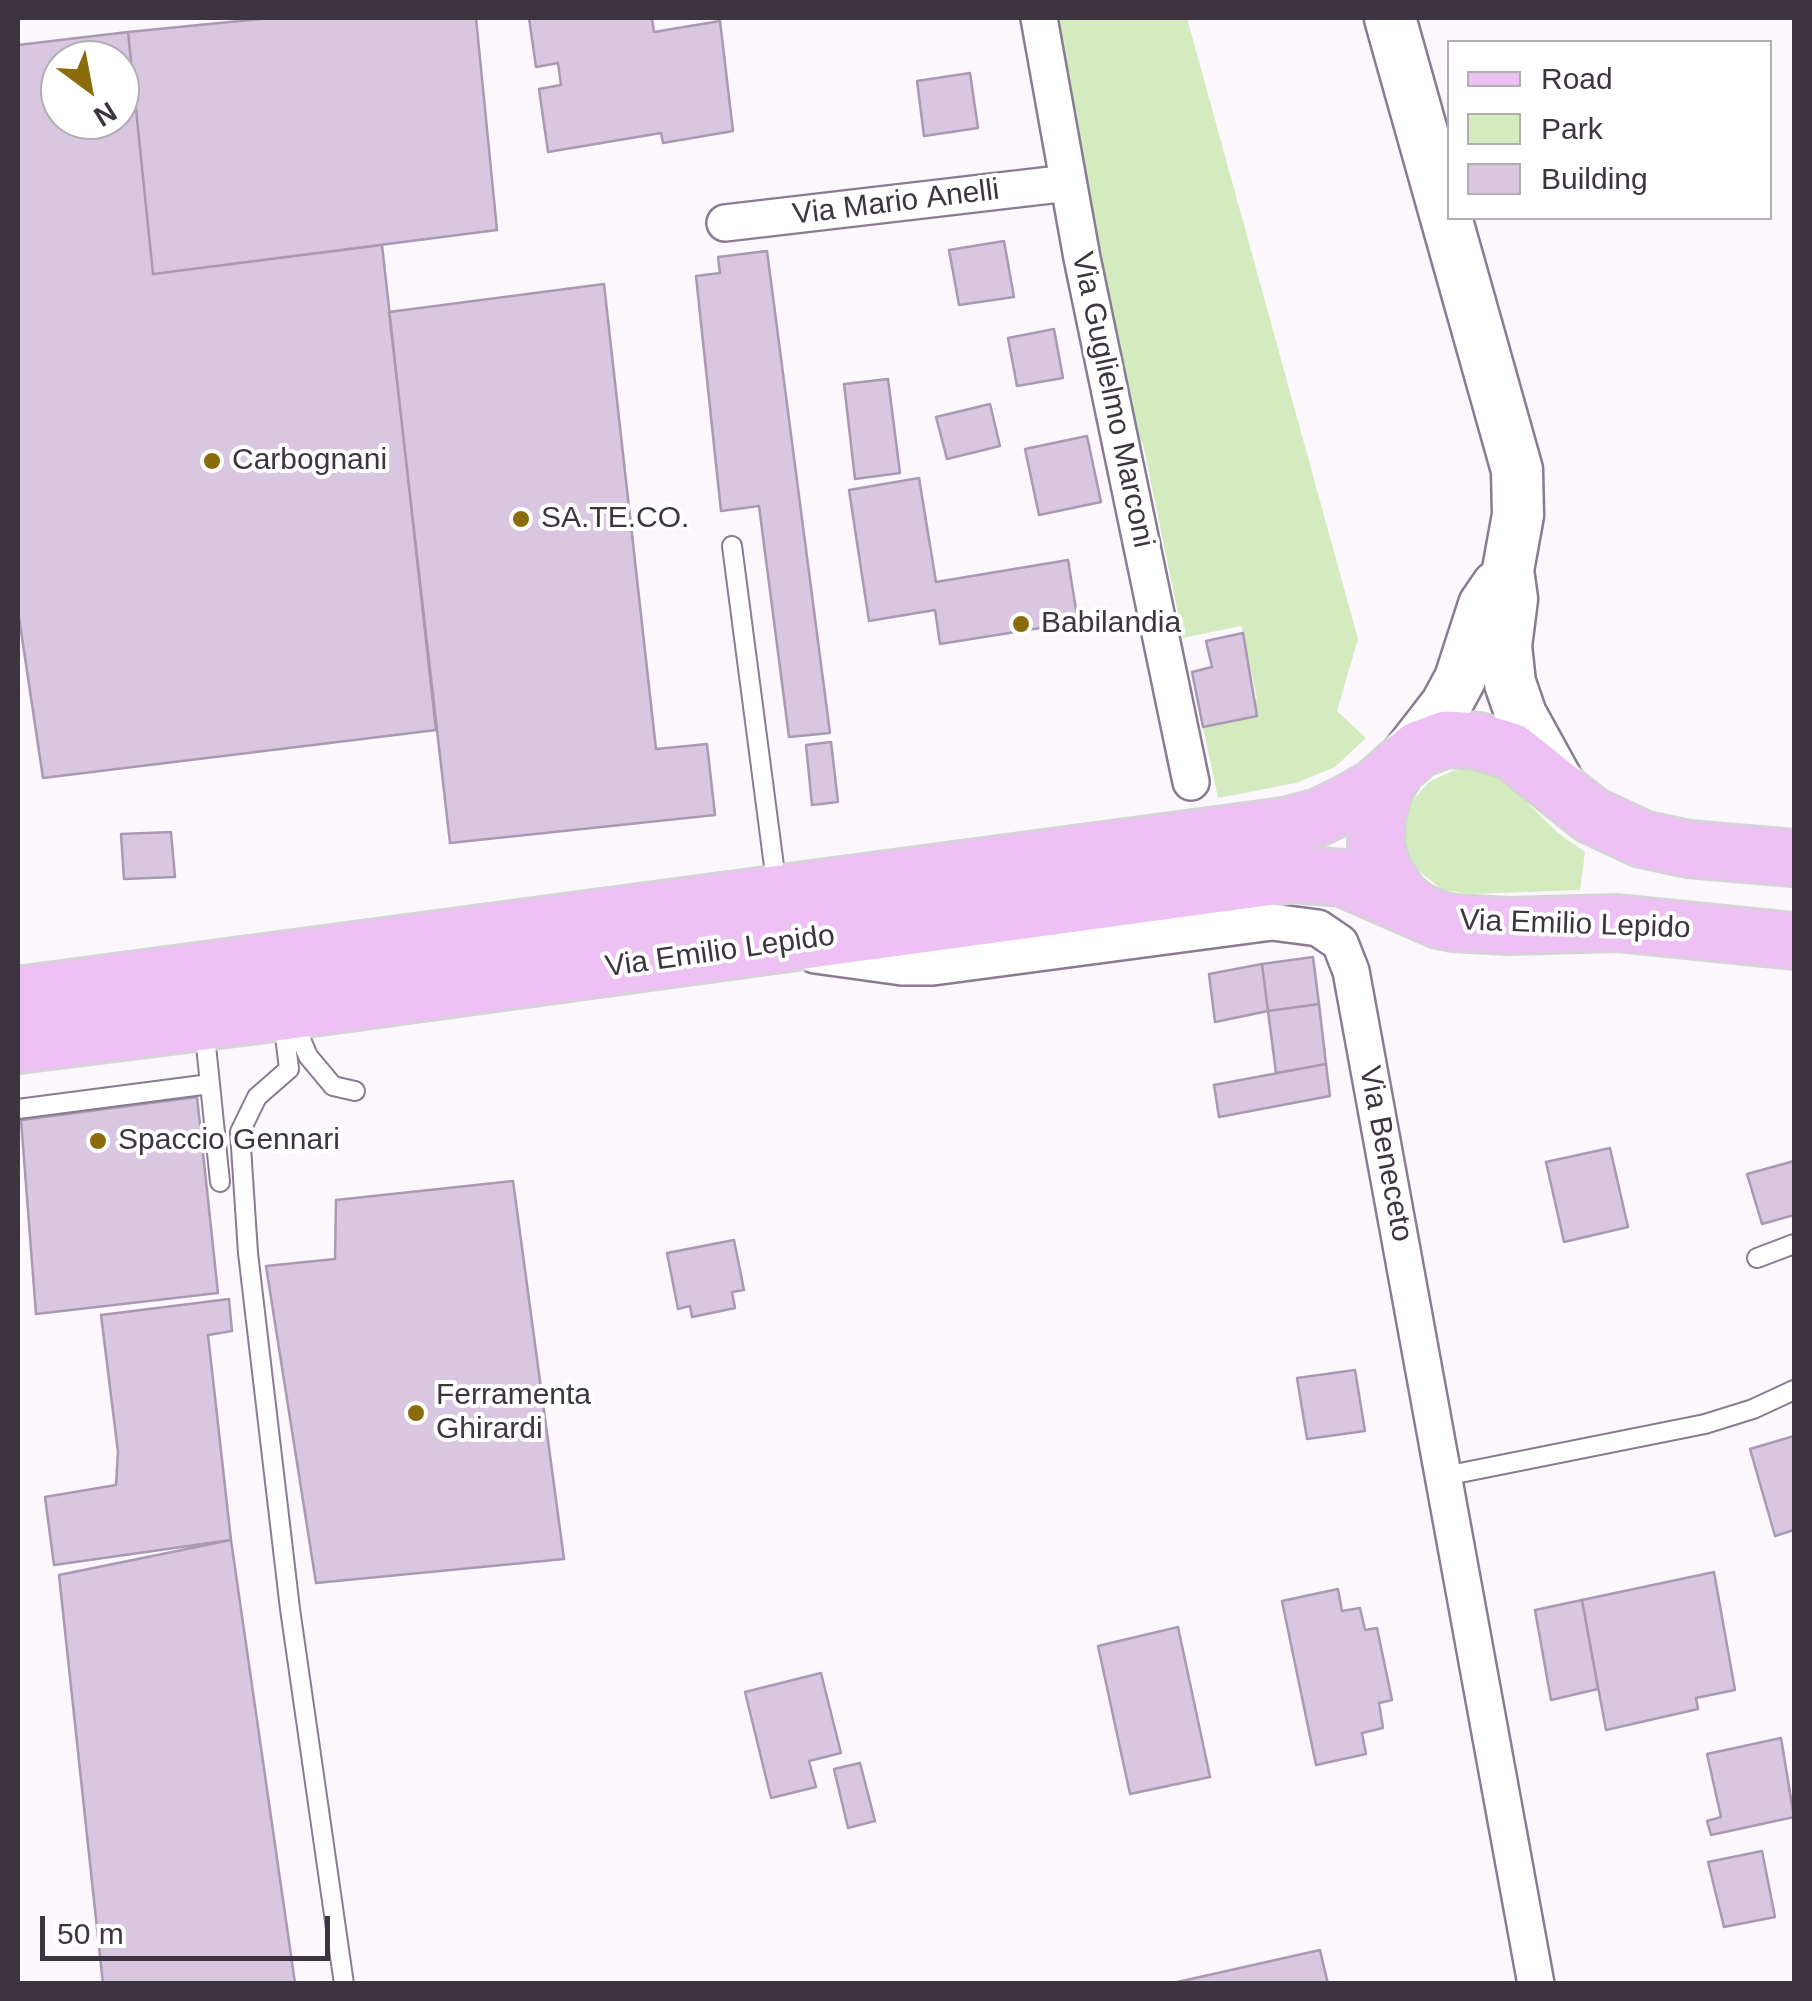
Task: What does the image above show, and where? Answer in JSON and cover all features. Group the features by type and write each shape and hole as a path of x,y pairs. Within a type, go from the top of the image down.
{"main road":[{"name":"Via Emilio Lepido","path":"18,995 1285,826 1348,803 1376,787 1432,743 1446,739 1478,740 1520,756 1576,805 1624,832 1663,845 1794,858"},
{"name":"Via Emilio Lepido","path":"1398,767 1379,805 1376,846 1382,869 1394,889 1428,915"},
{"name":"Via Emilio Lepido","path":"18,1044 290,1011 1294,874 1343,878 1428,915 1488,926 1668,926 1794,941"}],"street":[{"name":"Via Guglielmo Marconi","path":"1039,18 1068,183 1191,782"},
{"path":"1390,18 1447,218"},
{"name":"Via Mario Anelli","path":"724,223 1068,183"},
{"path":"1447,220 1514,454 1518,498 1508,564 1512,605 1506,646 1514,700 1549,769 1576,805"},
{"path":"1398,767 1446,705 1460,679 1484,605 1508,564"},
{"name":"Via Beneceto","path":"723,952 792,952 917,968 1257,923 1299,923 1335,938 1345,951 1351,971 1536,1984"}],"lane":[{"path":"732,546 777,895"},
{"path":"290,1011 308,1056 333,1086 354,1091"},
{"path":"290,1011 286,1036 289,1069 257,1097 240,1132 248,1254 290,1609 344,1984"},
{"path":"190,1024 206,1046 220,1182"},
{"path":"18,1108 210,1084"},
{"path":"1757,1258 1794,1244"},
{"path":"1445,1476 1705,1424 1754,1409 1794,1390"}],"green space":[{"path":"1051,18 1187,18 1358,639 1337,711 1366,738 1335,767 1296,783 1218,798 1203,727 1257,715 1243,633 1241,626 1183,638 1143,444 1135,436"},
{"path":"1478,768 1502,778 1558,833 1585,852 1580,890 1470,894 1443,890 1421,873 1406,842 1406,820 1412,801 1429,782 1452,771"}],"building":[{"path":"270,18 476,18 497,230 153,274 139,140 140,40 129,40 128,32"},
{"path":"529,18 652,18 654,32 720,21 733,131 663,143 661,133 548,152 539,89 561,85 558,63 536,67"},
{"name":"Carbognani","path":"128,32 129,40 60,40"},
{"name":"Carbognani","path":"40,42 40,140 139,140 153,274 382,245 436,730 43,778 18,611 18,45"},
{"path":"970,73 978,128 924,136 917,81"},
{"path":"1004,241 1014,297 959,305 949,250"},
{"path":"767,251 830,733 789,737 759,506 721,511 696,276 720,273 718,257"},
{"name":"SA.TE.CO.","path":"604,284 656,749 707,744 715,815 450,843 389,312"},
{"path":"1054,329 1063,378 1017,386 1008,338"},
{"path":"888,379 900,473 855,479 844,384"},
{"path":"990,404 1000,446 947,459 936,417"},
{"path":"1087,436 1101,502 1039,515 1025,449"},
{"path":"919,478 936,582 1068,560 1078,622 940,644 935,610 869,621 849,490"},
{"path":"1243,633 1257,716 1203,727 1192,672 1212,667 1206,641"},
{"path":"831,742 838,802 812,805 806,745"},
{"path":"171,832 175,877 124,879 121,834"},
{"path":"1313,957 1319,1004 1268,1011 1262,964"},
{"path":"1262,964 1268,1011 1215,1022 1209,974"},
{"path":"1319,1004 1326,1064 1276,1073 1268,1011"},
{"path":"1326,1064 1330,1096 1219,1117 1214,1085"},
{"path":"197,1097 218,1293 36,1314 21,1120"},
{"path":"1610,1148 1628,1227 1564,1242 1546,1162"},
{"path":"1794,1161 1794,1215 1762,1224 1747,1174"},
{"name":"Ferramenta Ghirardi","path":"513,1181 564,1559 316,1583 266,1266 335,1259 336,1200"},
{"path":"734,1240 744,1290 732,1292 735,1308 692,1317 690,1306 678,1309 667,1253"},
{"path":"229,1299 232,1331 208,1335 231,1540 54,1565 45,1497 116,1485 118,1452 101,1315"},
{"path":"1355,1370 1365,1431 1307,1439 1297,1378"},
{"path":"1794,1436 1794,1530 1775,1536 1750,1449"},
{"path":"231,1540 295,1983 103,1984 59,1575"},
{"path":"1714,1572 1735,1690 1696,1698 1698,1709 1606,1730 1582,1600"},
{"path":"1338,1589 1342,1611 1360,1608 1365,1630 1377,1628 1392,1700 1379,1703 1383,1728 1362,1733 1366,1754 1316,1765 1282,1601"},
{"path":"1582,1600 1598,1689 1551,1700 1535,1610"},
{"path":"1178,1627 1210,1777 1130,1794 1098,1646"},
{"path":"821,1673 841,1753 809,1761 816,1787 771,1798 745,1692"},
{"path":"1781,1738 1794,1817 1711,1835 1707,1821 1721,1817 1707,1754"},
{"path":"860,1763 875,1821 848,1828 834,1769"},
{"path":"1762,1851 1775,1917 1724,1927 1708,1862"},
{"path":"1320,1950 1328,1984 1173,1983"}],"place":[{"name":"Carbognani","path":"212,461"},
{"name":"SA.TE.CO.","path":"521,519"},
{"name":"Babilandia","path":"1021,624"},
{"name":"Spaccio Gennari","path":"98,1141"},
{"name":"Ferramenta Ghirardi","path":"416,1413"}]}
